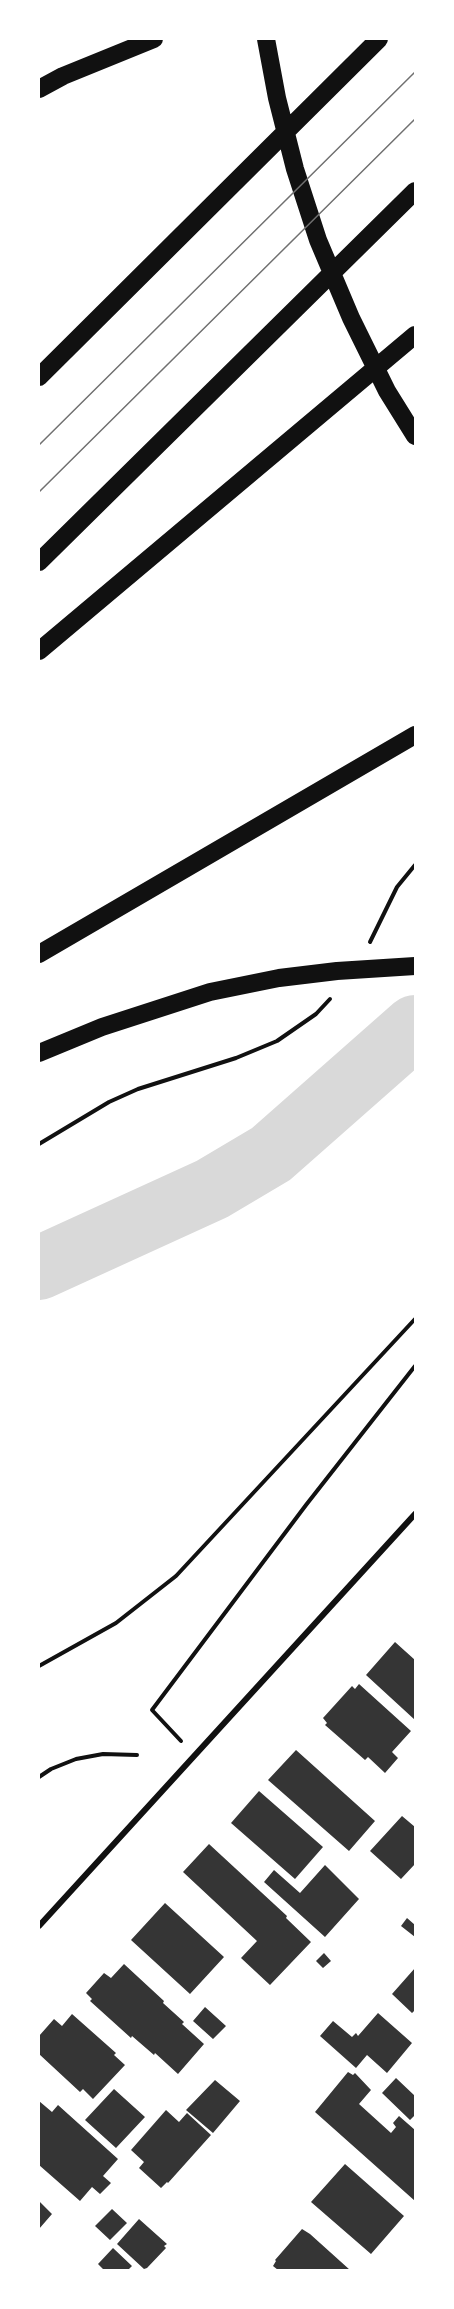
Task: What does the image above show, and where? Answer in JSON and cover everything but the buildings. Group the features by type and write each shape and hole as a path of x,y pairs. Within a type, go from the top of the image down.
{"highway":[{"path":"39,89 63,76 154,39"},
{"path":"266,39 294,169 318,240 351,318 387,391 415,436"},
{"path":"39,377 379,39"},
{"path":"39,562 415,191"},
{"path":"39,651 415,335"},
{"path":"39,954 415,735"},
{"path":"39,1053 102,1027 210,992 279,978 337,971 415,966"}],"street":[{"path":"39,1926 415,1514"}],"path":[{"path":"366,948 397,887 415,865"},
{"path":"39,1144 109,1102 138,1089 236,1058 277,1041 316,1014 332,996"},
{"path":"39,1666 116,1623 176,1576 415,1319"},
{"path":"195,1754 164,1725 152,1710 306,1505 415,1366"},
{"path":"39,1777 51,1769 76,1759 103,1754 137,1755"}],"waterway":[{"path":"39,1268 212,1189 271,1154 415,1027"}],"tram line":[{"path":"39,445 415,72"},
{"path":"39,492 415,119"}]}
